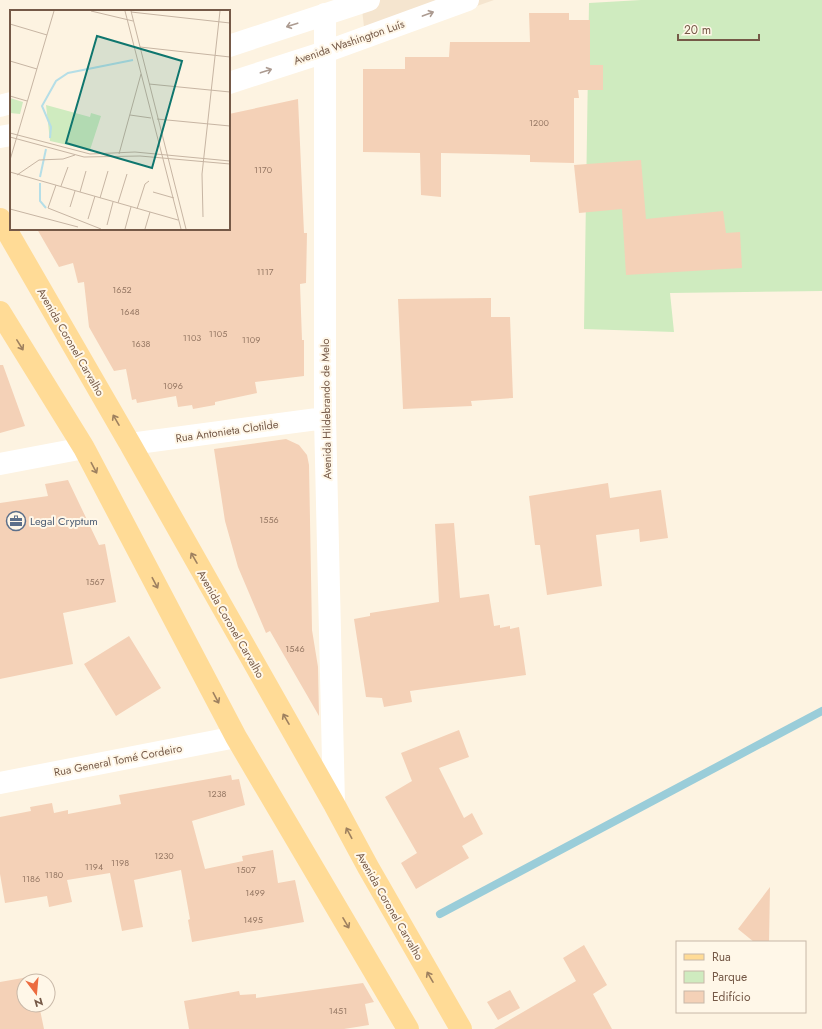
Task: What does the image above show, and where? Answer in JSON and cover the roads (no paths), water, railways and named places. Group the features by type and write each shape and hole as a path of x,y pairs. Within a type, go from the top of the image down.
{"main road":[{"name":"Avenida Coronel Carvalho","path":"0,219 130,444 461,1029"},
{"path":"0,312 84,448 236,737 408,1029"}],"street":[{"path":"230,46 369,0"},
{"name":"Avenida Washington Luís","path":"230,83 324,52 468,0"},
{"name":"Avenida Hildebrando de Melo","path":"325,14 325,418 334,804"},
{"path":"0,106 10,103"},
{"path":"0,137 10,134"},
{"name":"Rua Antonieta Clotilde","path":"130,444 325,418"},
{"path":"0,464 84,448"},
{"name":"Rua General Tomé Cordeiro","path":"0,783 236,737"}],"waterway":[{"path":"440,914 822,711"}],"place":[{"name":"Legal Cryptum","path":"16,521"}]}
